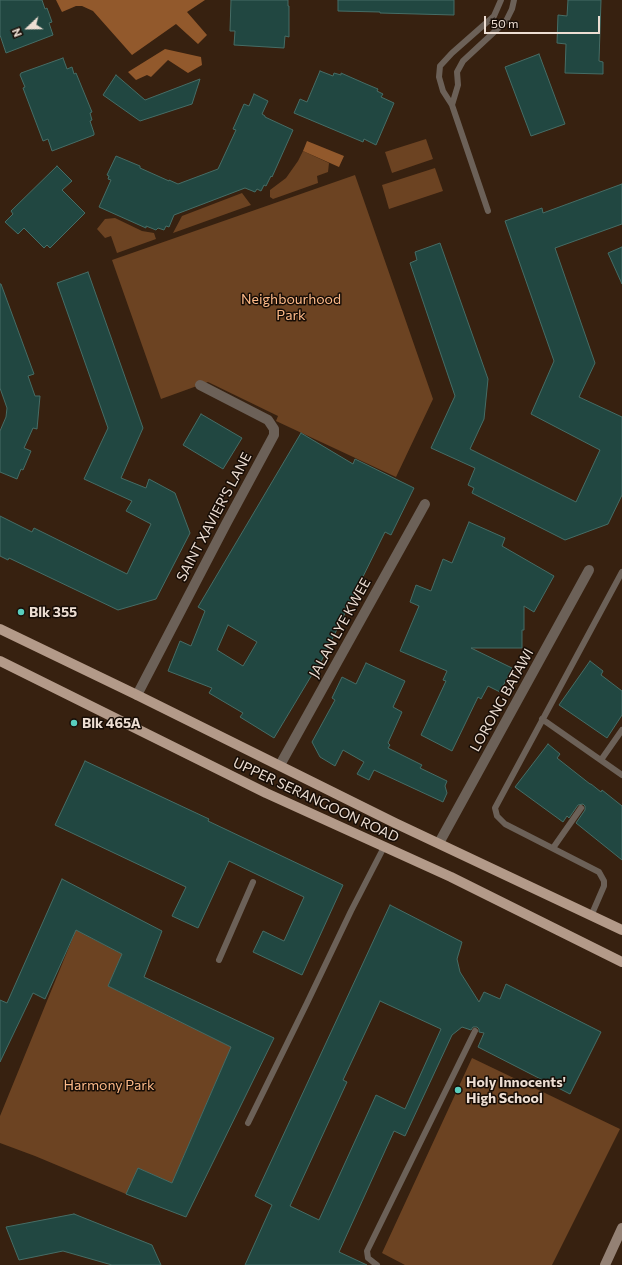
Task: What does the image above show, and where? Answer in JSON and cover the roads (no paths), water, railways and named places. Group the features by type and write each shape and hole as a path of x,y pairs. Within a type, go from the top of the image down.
{"main road":[{"name":"UPPER SERANGOON ROAD","path":"0,629 439,843 622,930"},
{"name":"UPPER SERANGOON ROAD","path":"0,661 266,793 451,877 622,962"},
{"path":"605,1265 622,1228"}],"street":[{"name":"SAINT XAVIER'S LANE","path":"137,695 274,435 274,429 268,420 200,385"},
{"name":"JALAN LYE KWEE","path":"280,765 425,504"},
{"name":"LORONG BATAWI","path":"439,843 589,570"}],"lane":[{"path":"488,211 452,105 443,91 439,77 440,66 452,53 494,16 501,0"},
{"path":"452,105 458,85 457,72 463,61 506,21 512,9 514,0"},
{"path":"591,916 604,886 599,872 505,824 497,816 495,808 622,572"},
{"path":"542,719 622,775"},
{"path":"600,760 622,730"},
{"path":"553,848 581,808"},
{"path":"248,1123 351,911 384,847"},
{"path":"219,960 253,882"},
{"path":"377,1265 368,1258 366,1251 475,1031"}],"place":[{"name":"Blk 355","path":"21,612"},
{"name":"Blk 465A","path":"74,723"},
{"name":"Holy Innocents' High School","path":"458,1090"}],"park label":[{"name":"Neighbourhood Park","path":"291,308"},
{"name":"Harmony Park","path":"109,1085"}]}
